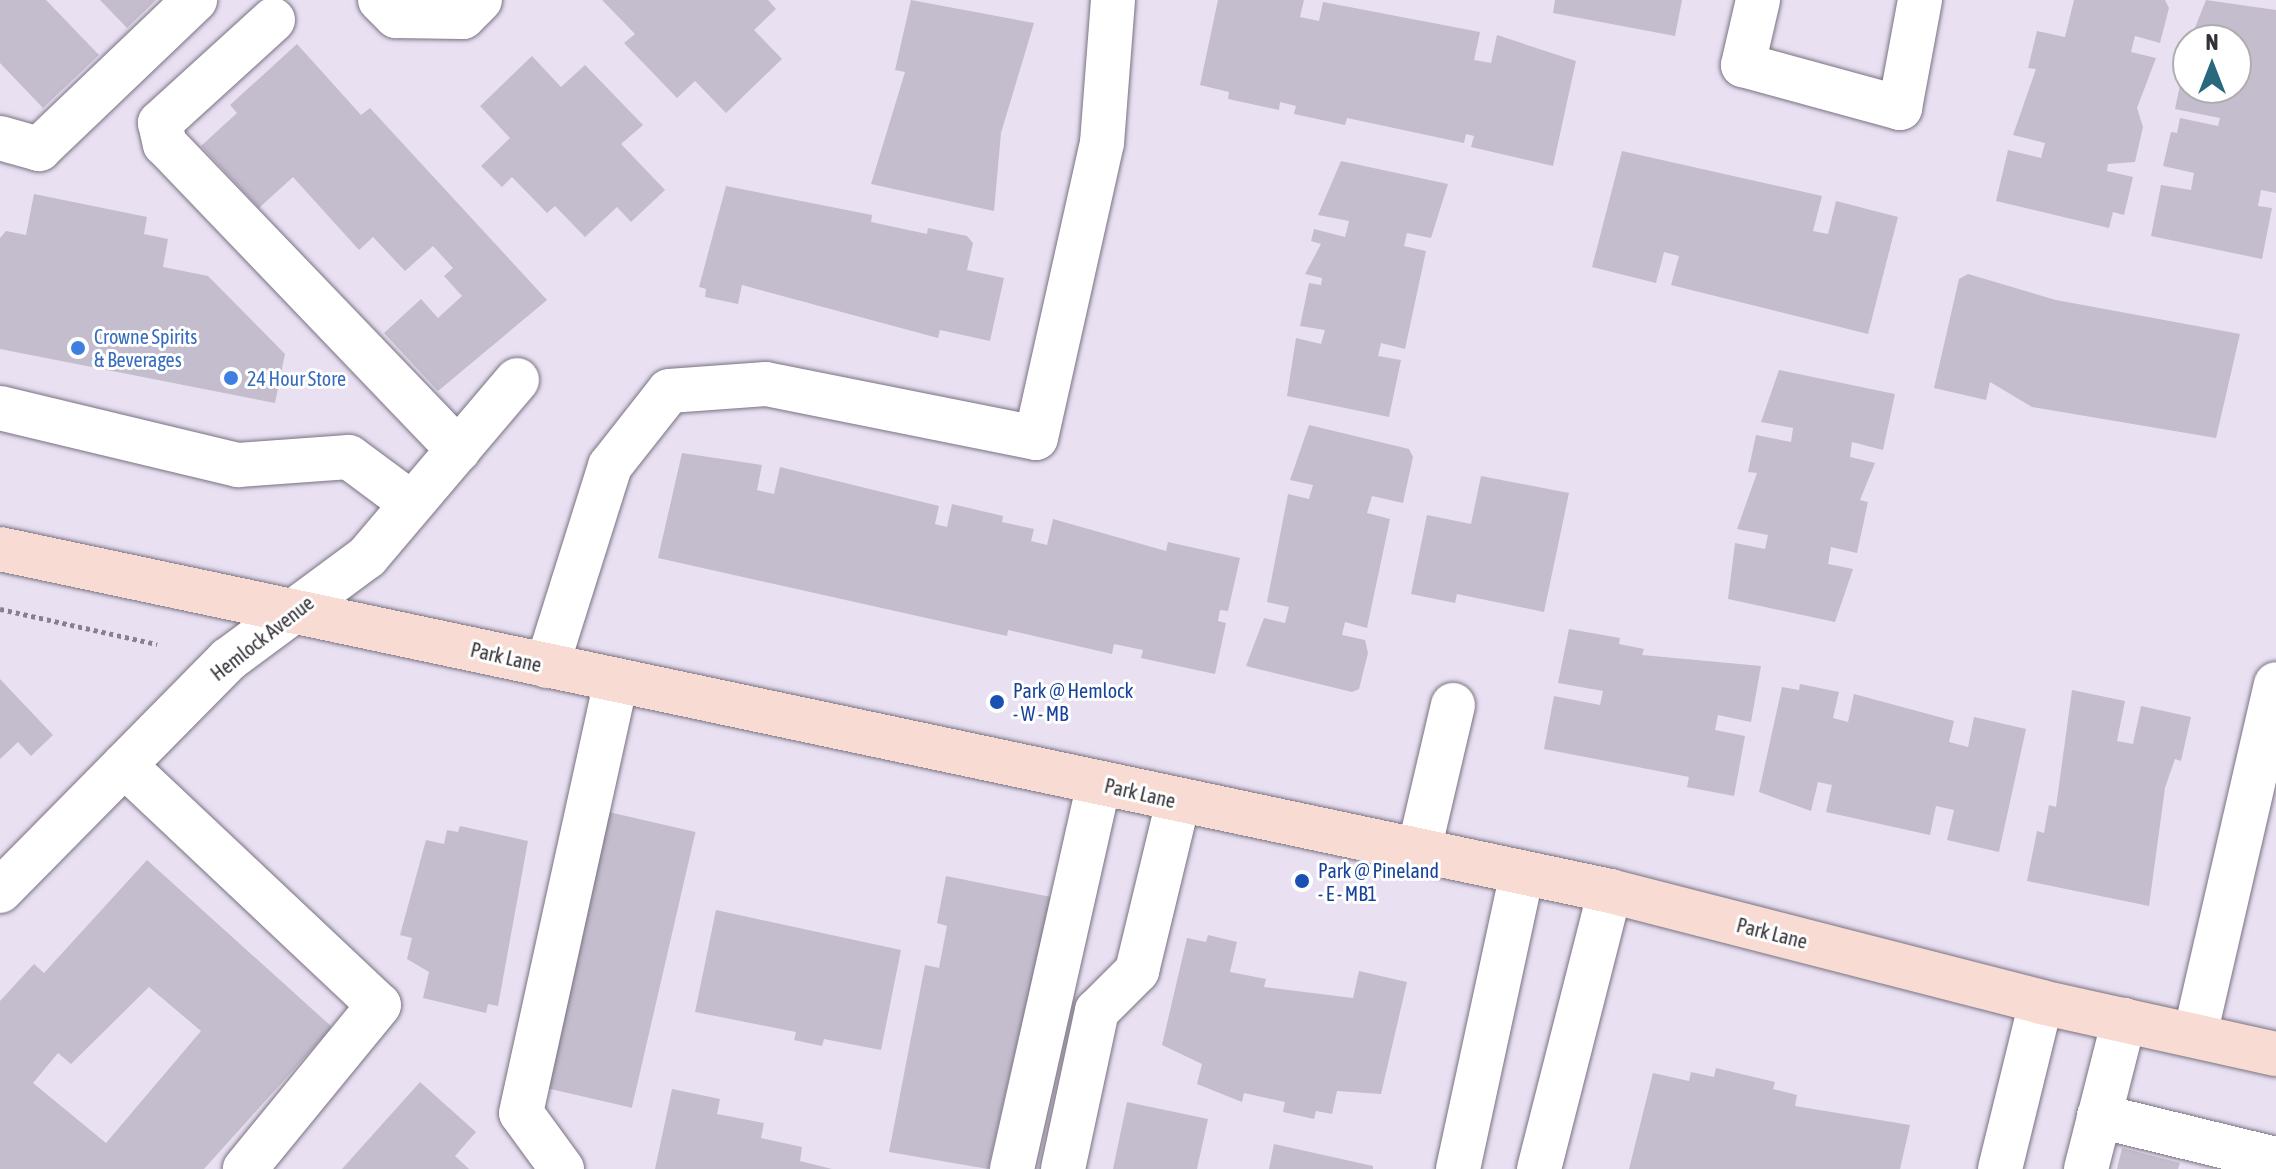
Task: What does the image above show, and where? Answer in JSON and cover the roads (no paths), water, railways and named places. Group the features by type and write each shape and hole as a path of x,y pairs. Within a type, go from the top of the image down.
{"main road":[{"name":"Park Lane","path":"0,549 300,608 616,681 1610,891 2041,1002 2195,1035 2275,1046"}],"street":[{"path":"0,138 39,149 195,0"},
{"path":"380,0 396,16 463,17 480,0"},
{"path":"547,666 610,466 669,391 766,384 1036,438 1102,143 1113,0"},
{"path":"1758,0 1743,65 1900,108 1920,0"},
{"path":"273,20 160,123 165,144 458,450"},
{"name":"Hemlock Avenue","path":"0,891 229,659 367,557 517,380"},
{"path":"0,408 238,465 349,457 411,503"},
{"path":"562,1169 521,1113 616,681"},
{"path":"2195,1035 2276,684"},
{"path":"1419,850 1453,705"},
{"path":"124,765 379,1005 245,1169"},
{"path":"1012,1169 1099,784"},
{"path":"1063,1169 1097,1011 1137,971 1178,802"},
{"path":"1458,1169 1522,873"},
{"path":"1539,1169 1610,891"},
{"path":"2000,1169 2041,1002"},
{"path":"2086,1169 2124,1020"},
{"path":"2099,1116 2276,1159"}],"place":[{"name":"Crowne Spirits & Beverages","path":"78,348"},
{"name":"24 Hour Store","path":"231,378"},
{"name":"Park @ Hemlock - W - MB","path":"997,702"},
{"name":"Park @ Pineland - E - MB1","path":"1302,881"}]}
